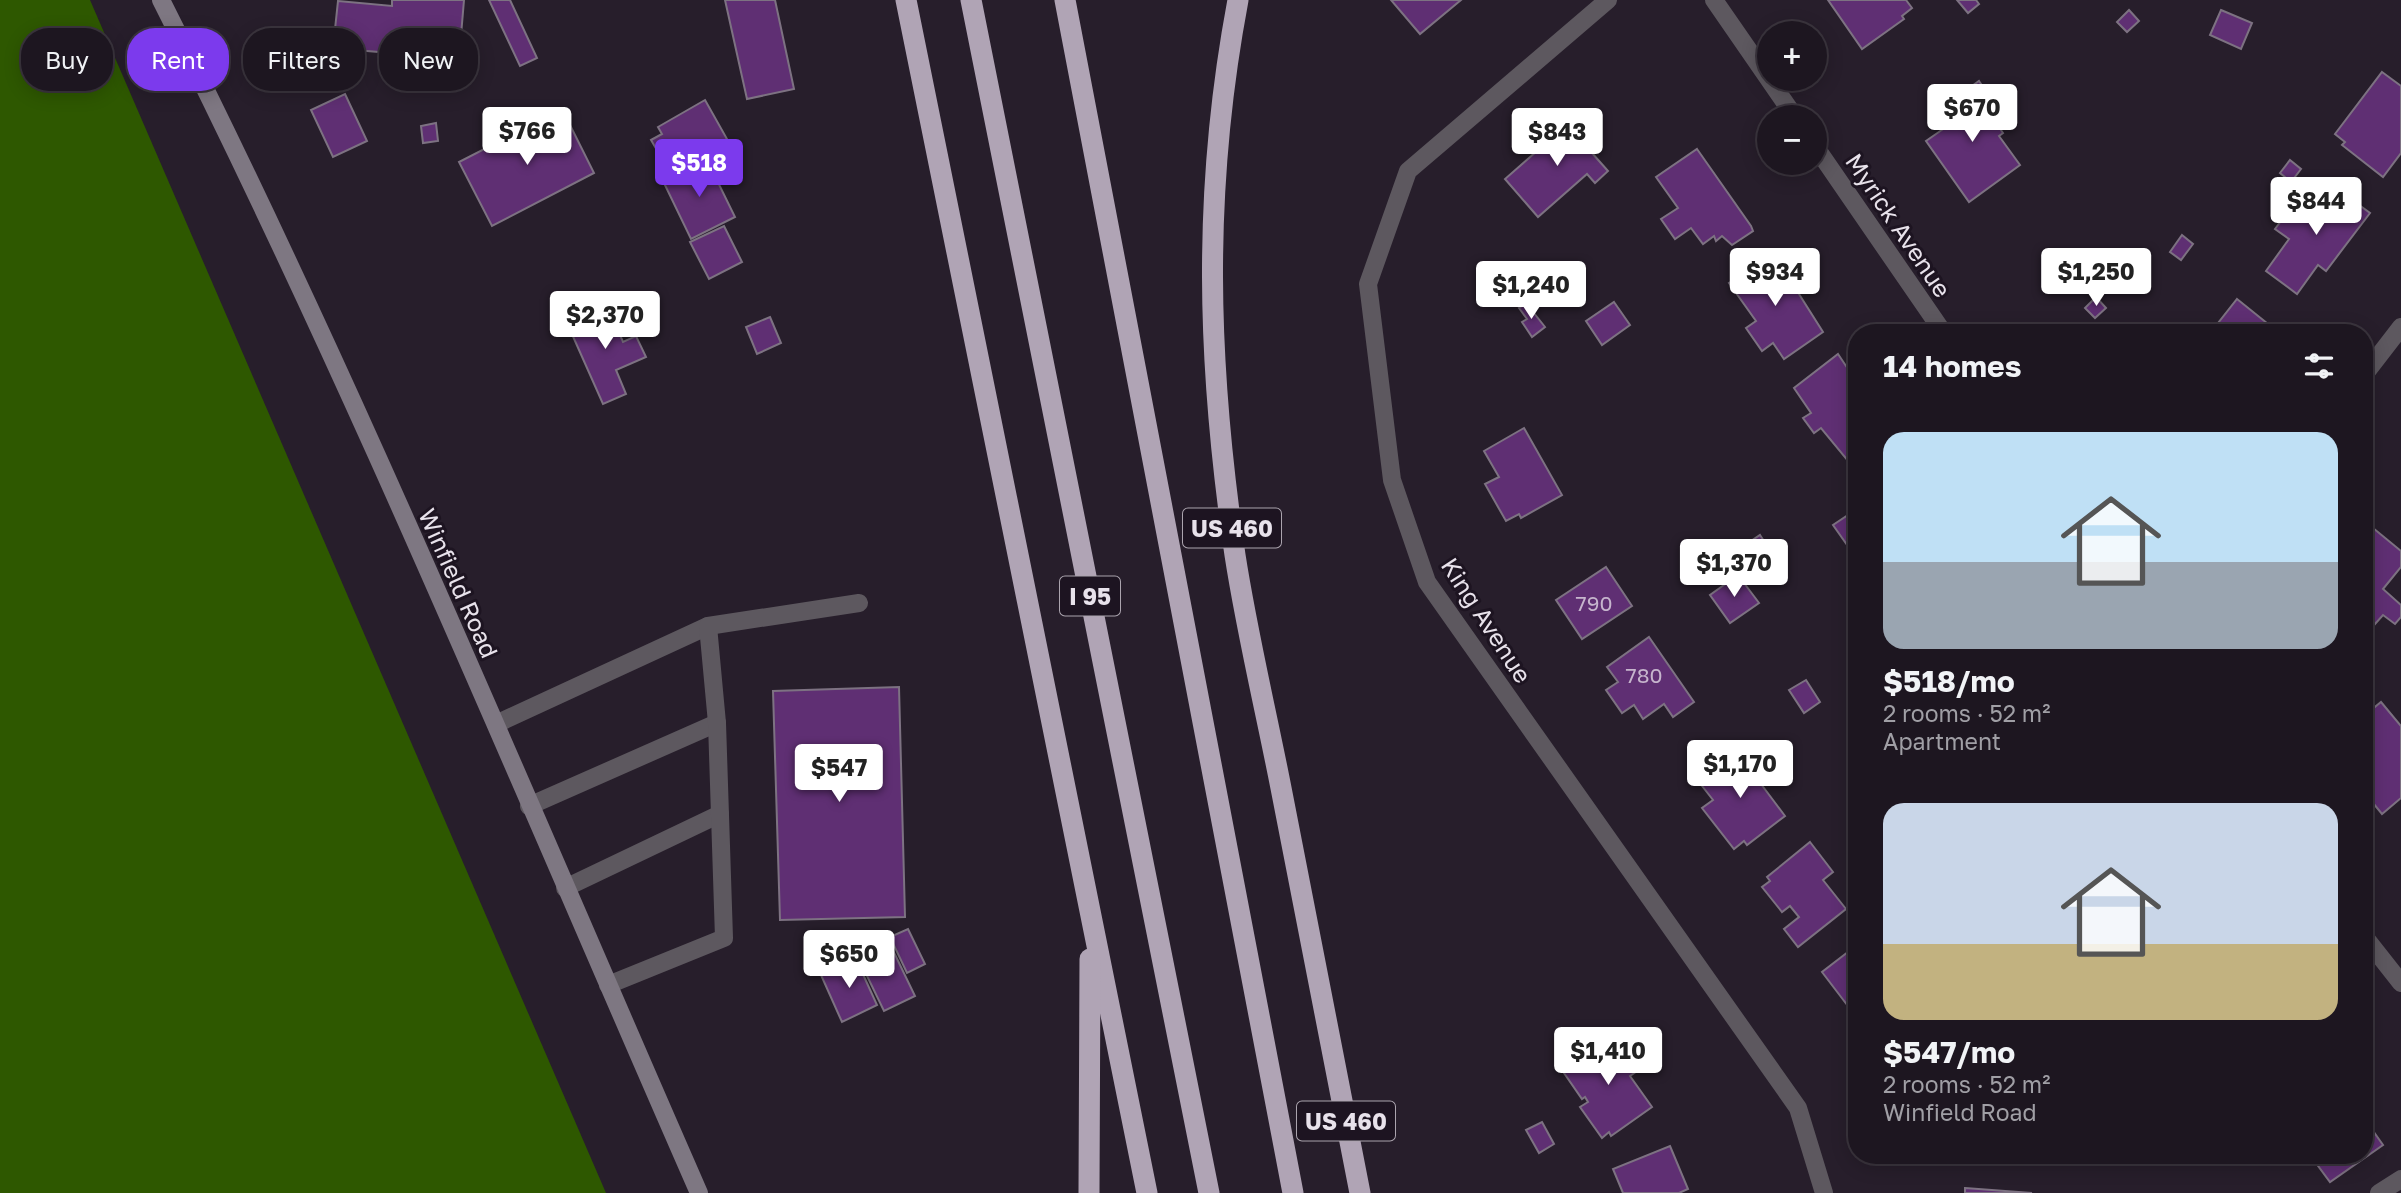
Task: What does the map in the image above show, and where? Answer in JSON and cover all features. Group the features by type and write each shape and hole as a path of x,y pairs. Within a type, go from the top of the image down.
{"highway":[{"path":"906,0 1146,1193"},
{"name":"I 95","path":"971,0 1209,1193"},
{"path":"1065,0 1293,1193"},
{"name":"US 460","path":"1238,0 1223,78 1214,164 1210,274 1218,417 1236,558 1360,1193"},
{"path":"1089,1193 1091,915"},
{"path":"1332,1050 1375,1193"}],"main road":[{"name":"Winfield Road","path":"161,0 254,187 495,724 699,1193"}],"street":[{"name":"King Avenue","path":"1608,0 1408,171 1368,284 1392,480 1427,582 1798,1108 1824,1193"},
{"path":"1714,0 1787,105"},
{"name":"Myrick Avenue","path":"1827,163 1937,324"},
{"path":"2373,363 2401,327"},
{"path":"495,724 708,626 859,603"},
{"path":"608,985 724,938 717,723 708,626"},
{"path":"529,807 717,723"},
{"path":"565,888 720,814"},
{"path":"2373,947 2401,983"},
{"path":"2379,1193 2401,1179"}],"green space":[{"path":"0,0 90,0 102,28 21,28 21,91 113,91 113,53 127,91 129,91 606,1193 0,1193"}],"building":[{"path":"392,0 464,0 462,28 379,28 379,52 365,51 365,28 335,28 338,1 392,6"},
{"path":"489,0 510,0 537,58 520,66"},
{"path":"725,0 775,0 794,89 747,99"},
{"path":"1391,0 1461,0 1420,34"},
{"path":"1828,0 1906,0 1912,8 1902,16 1904,19 1862,49"},
{"path":"1957,0 1976,0 1979,4 1968,13"},
{"path":"2129,10 2139,21 2127,32 2117,22"},
{"path":"2221,10 2252,23 2241,49 2210,35"},
{"path":"2382,72 2401,86 2401,153 2383,177 2342,145 2345,142 2335,134"},
{"path":"1979,81 1990,97 1982,103 2003,133 1999,136 2020,165 1969,202 1926,141 1946,127 1936,112"},
{"path":"345,94 367,141 333,157 311,110"},
{"path":"705,100 727,139 669,171 651,140 662,134 658,127"},
{"path":"562,109 594,173 492,226 459,162"},
{"path":"1577,116 1594,136 1584,144 1608,171 1595,183 1587,174 1538,217 1505,179"},
{"path":"436,123 438,141 423,143 421,126"},
{"path":"1697,149 1753,231 1732,245 1722,236 1716,241 1714,236 1703,244 1691,228 1675,239 1661,219 1678,208 1656,177"},
{"path":"707,160 735,217 691,239 663,181"},
{"path":"2290,160 2301,169 2291,182 2280,173"},
{"path":"2329,183 2370,213 2326,271 2318,265 2297,294 2266,271 2289,239 2275,229 2290,209 2303,218"},
{"path":"724,226 742,262 709,279 690,242"},
{"path":"2182,235 2193,244 2181,260 2170,252"},
{"path":"1773,253 1823,332 1784,359 1773,343 1762,351 1746,328 1756,321 1729,283"},
{"path":"2096,297 2106,308 2095,318 2085,308"},
{"path":"2237,299 2268,324 2217,324"},
{"path":"1614,302 1630,325 1602,345 1586,321"},
{"path":"1526,303 1545,327 1532,337 1522,322 1527,319 1519,308"},
{"path":"607,305 623,342 636,336 646,357 616,370 626,394 603,404 567,323"},
{"path":"770,317 781,343 757,354 746,327"},
{"path":"1838,354 1848,369 1848,461 1821,428 1814,433 1803,418 1811,413 1794,388"},
{"path":"1524,428 1562,495 1521,518 1519,514 1506,521 1485,484 1499,477 1484,451"},
{"path":"1848,515 1848,546 1833,525"},
{"path":"2373,528 2401,551 2401,567 2383,589 2401,605 2401,617 2395,624 2383,615 2375,624"},
{"path":"1760,535 1775,558 1760,569 1745,545"},
{"path":"1606,567 1632,606 1582,639 1556,600"},
{"path":"1738,575 1759,603 1730,623 1710,595"},
{"path":"1649,637 1694,702 1673,717 1664,704 1643,719 1634,705 1622,713 1606,690 1618,682 1607,667"},
{"path":"1806,680 1820,702 1804,713 1789,690"},
{"path":"899,687 905,917 780,920 773,691"},
{"path":"2381,702 2401,726 2401,798 2382,814 2373,803 2373,709"},
{"path":"1747,750 1769,778 1761,784 1785,816 1747,845 1744,841 1734,849 1702,808 1713,800 1699,782 1737,753 1739,756"},
{"path":"1810,842 1833,872 1823,880 1846,909 1798,947 1784,929 1799,917 1790,906 1782,912 1762,887 1770,881 1767,877"},
{"path":"908,929 925,964 907,973 890,937"},
{"path":"886,936 915,996 884,1011 855,951"},
{"path":"1848,952 1848,1006 1822,972"},
{"path":"856,959 877,1005 842,1022 821,975"},
{"path":"1617,1036 1640,1069 1630,1076 1652,1107 1611,1136 1609,1132 1602,1138 1580,1107 1588,1102 1585,1097 1582,1099 1564,1073 1567,1071 1564,1068"},
{"path":"1542,1122 1554,1144 1539,1153 1526,1130"},
{"path":"2373,1131 2383,1145 2373,1152"},
{"path":"1670,1146 1688,1189 1679,1193 1623,1193 1613,1169"},
{"path":"2317,1164 2356,1164 2330,1182"},
{"path":"1965,1188 2032,1193 1965,1193"}]}
